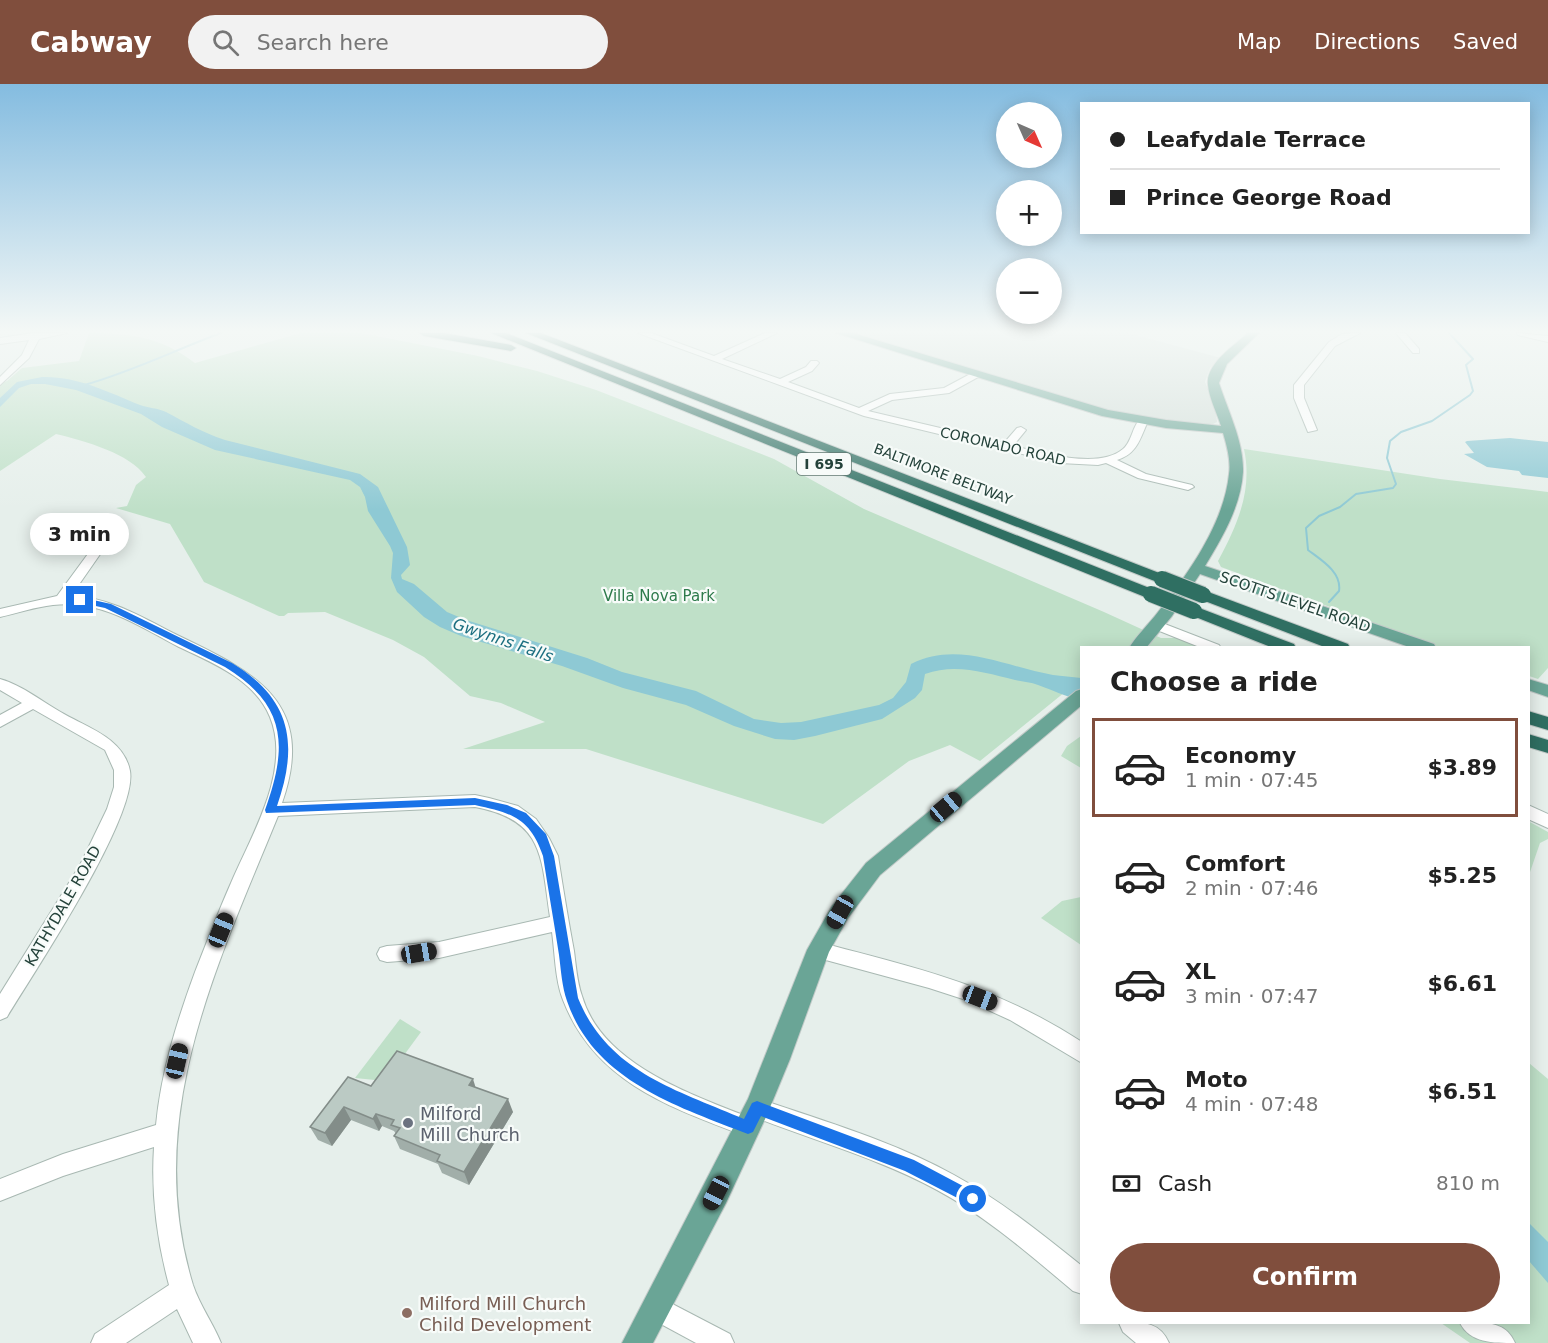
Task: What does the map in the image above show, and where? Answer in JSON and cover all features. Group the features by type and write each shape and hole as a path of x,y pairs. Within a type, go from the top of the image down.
{"highway":[{"path":"637,392 710,418"},
{"name":"I 695","path":"644,392 1283,646"},
{"name":"BALTIMORE BELTWAY","path":"682,392 1336,646"},
{"path":"1530,718 1548,724"},
{"path":"1530,741 1548,747"}],"main road":[{"path":"1036,392 1106,413 1143,421 1227,430"},
{"path":"1139,646 1157,625 1219,531 1232,496 1236,472 1216,392"},
{"name":"SCOTTS LEVEL ROAD","path":"1196,567 1422,646"},
{"path":"1530,685 1548,691"},
{"path":"638,1343 752,1118 778,1059 818,950 840,912 873,869 1078,698"}],"street":[{"name":"CORONADO ROAD","path":"804,392 860,411 1070,462 1108,460 1122,455 1131,448 1143,421"},
{"path":"860,411 890,397 939,392"},
{"path":"1299,392 1299,398 1312,429"},
{"path":"1006,447 1021,430"},
{"path":"1108,460 1142,476 1188,488"},
{"path":"62,599 97,550"},
{"path":"0,613 36,603 62,599 88,601 108,606 246,676 271,702 280,720 284,741 281,780 187,1020 173,1077 164,1133 167,1221 182,1291 201,1334 208,1343"},
{"path":"1157,625 1209,646"},
{"name":"KATHYDALE ROAD","path":"0,684 111,747 122,770 122,787 115,809 88,868 0,1011"},
{"path":"0,722 33,703"},
{"path":"270,810 475,801 507,808 522,816 542,837 549,856 558,924 572,998 580,1019 607,1055 626,1071 652,1086 909,1165 945,1182 1002,1219 1080,1280"},
{"path":"1530,812 1548,822"},
{"path":"387,954 439,950 558,924"},
{"path":"818,950 927,980 984,999 1041,1028 1080,1053"},
{"path":"0,1190 63,1165 164,1133"},
{"path":"104,1343 182,1291"},
{"path":"657,1308 721,1343"},
{"path":"1133,1324 1156,1343"},
{"path":"1474,1324 1502,1343"}],"shaded area":[{"path":"1047,392 1209,392 1215,405 1217,422 1209,426 1190,424 1108,410"}],"green space":[{"name":"Villa Nova Park","path":"0,392 601,392 774,459 864,509 1161,638 1177,638 1195,646 1080,646 1080,680 980,761 950,745 909,761 823,824 586,749 463,749 545,722 501,703 470,696 424,657 393,640 325,612 288,613 279,616 204,582 170,524 116,508 127,506 136,485 146,477 129,461 106,449 56,434 0,471"},
{"path":"1244,449 1440,479 1548,492 1548,668 1538,679 1530,676 1530,646 1437,646 1221,567 1218,561 1242,507 1246,464"},
{"path":"1080,737 1080,767 1061,756 1067,746"},
{"path":"1530,822 1548,832 1548,839 1540,843 1530,872"},
{"path":"1080,897 1080,944 1041,918 1062,901"},
{"path":"400,1019 421,1032 385,1081 355,1078"},
{"path":"1530,1064 1548,1079 1548,1343 1470,1343 1442,1324 1530,1324"}],"water":[{"name":"Gwynns Falls","path":"7,392 15,392 0,407 0,398"},
{"name":"Gwynns Falls","path":"81,392 107,392 163,411 201,431 225,440 360,474 378,487 407,547 410,565 401,575 402,579 414,584 447,612 587,658 622,672 696,691 754,719 781,723 801,722 879,705 893,698 906,682 911,664 946,654 982,658 1053,675 1080,678 1080,700 1033,683 970,670 948,669 925,674 922,690 915,698 882,719 794,740 775,739 734,726 686,705 623,688 562,666 461,636 440,627 424,617 397,592 391,578 393,553 368,511 360,487 350,480 215,450 162,427 141,414"},
{"path":"1510,438 1548,442 1548,478 1487,467 1464,454 1474,453 1465,442 1467,441"},
{"path":"1530,1224 1548,1242 1548,1283 1530,1262"}],"building":[{"name":"Milford Mill Church","path":"397,1051 473,1079 469,1085 508,1099 464,1172 437,1161 440,1155 394,1136 400,1128 391,1125 394,1120 376,1114 373,1119 344,1107 325,1133 310,1127 348,1077 371,1086"}],"waterway":[{"path":"1329,602 1339,591 1339,584 1330,567 1308,550 1306,528 1319,516 1340,507 1356,494 1393,488 1396,484 1387,458 1390,441 1401,432 1432,421 1472,392"}],"place":[{"name":"Milford Mill Church","path":"408,1123"},
{"name":"Milford Mill Church Child Development","path":"407,1313"}],"route":[{"path":"80,600 108,606 228,665 260,688 271,702 280,720 284,741 281,780 270,810 475,801 507,808 533,825 542,837 549,856 558,924 572,998 580,1019 593,1038 607,1055 626,1071 652,1086 748,1127 757,1108 909,1165 945,1182 973,1199"}]}
